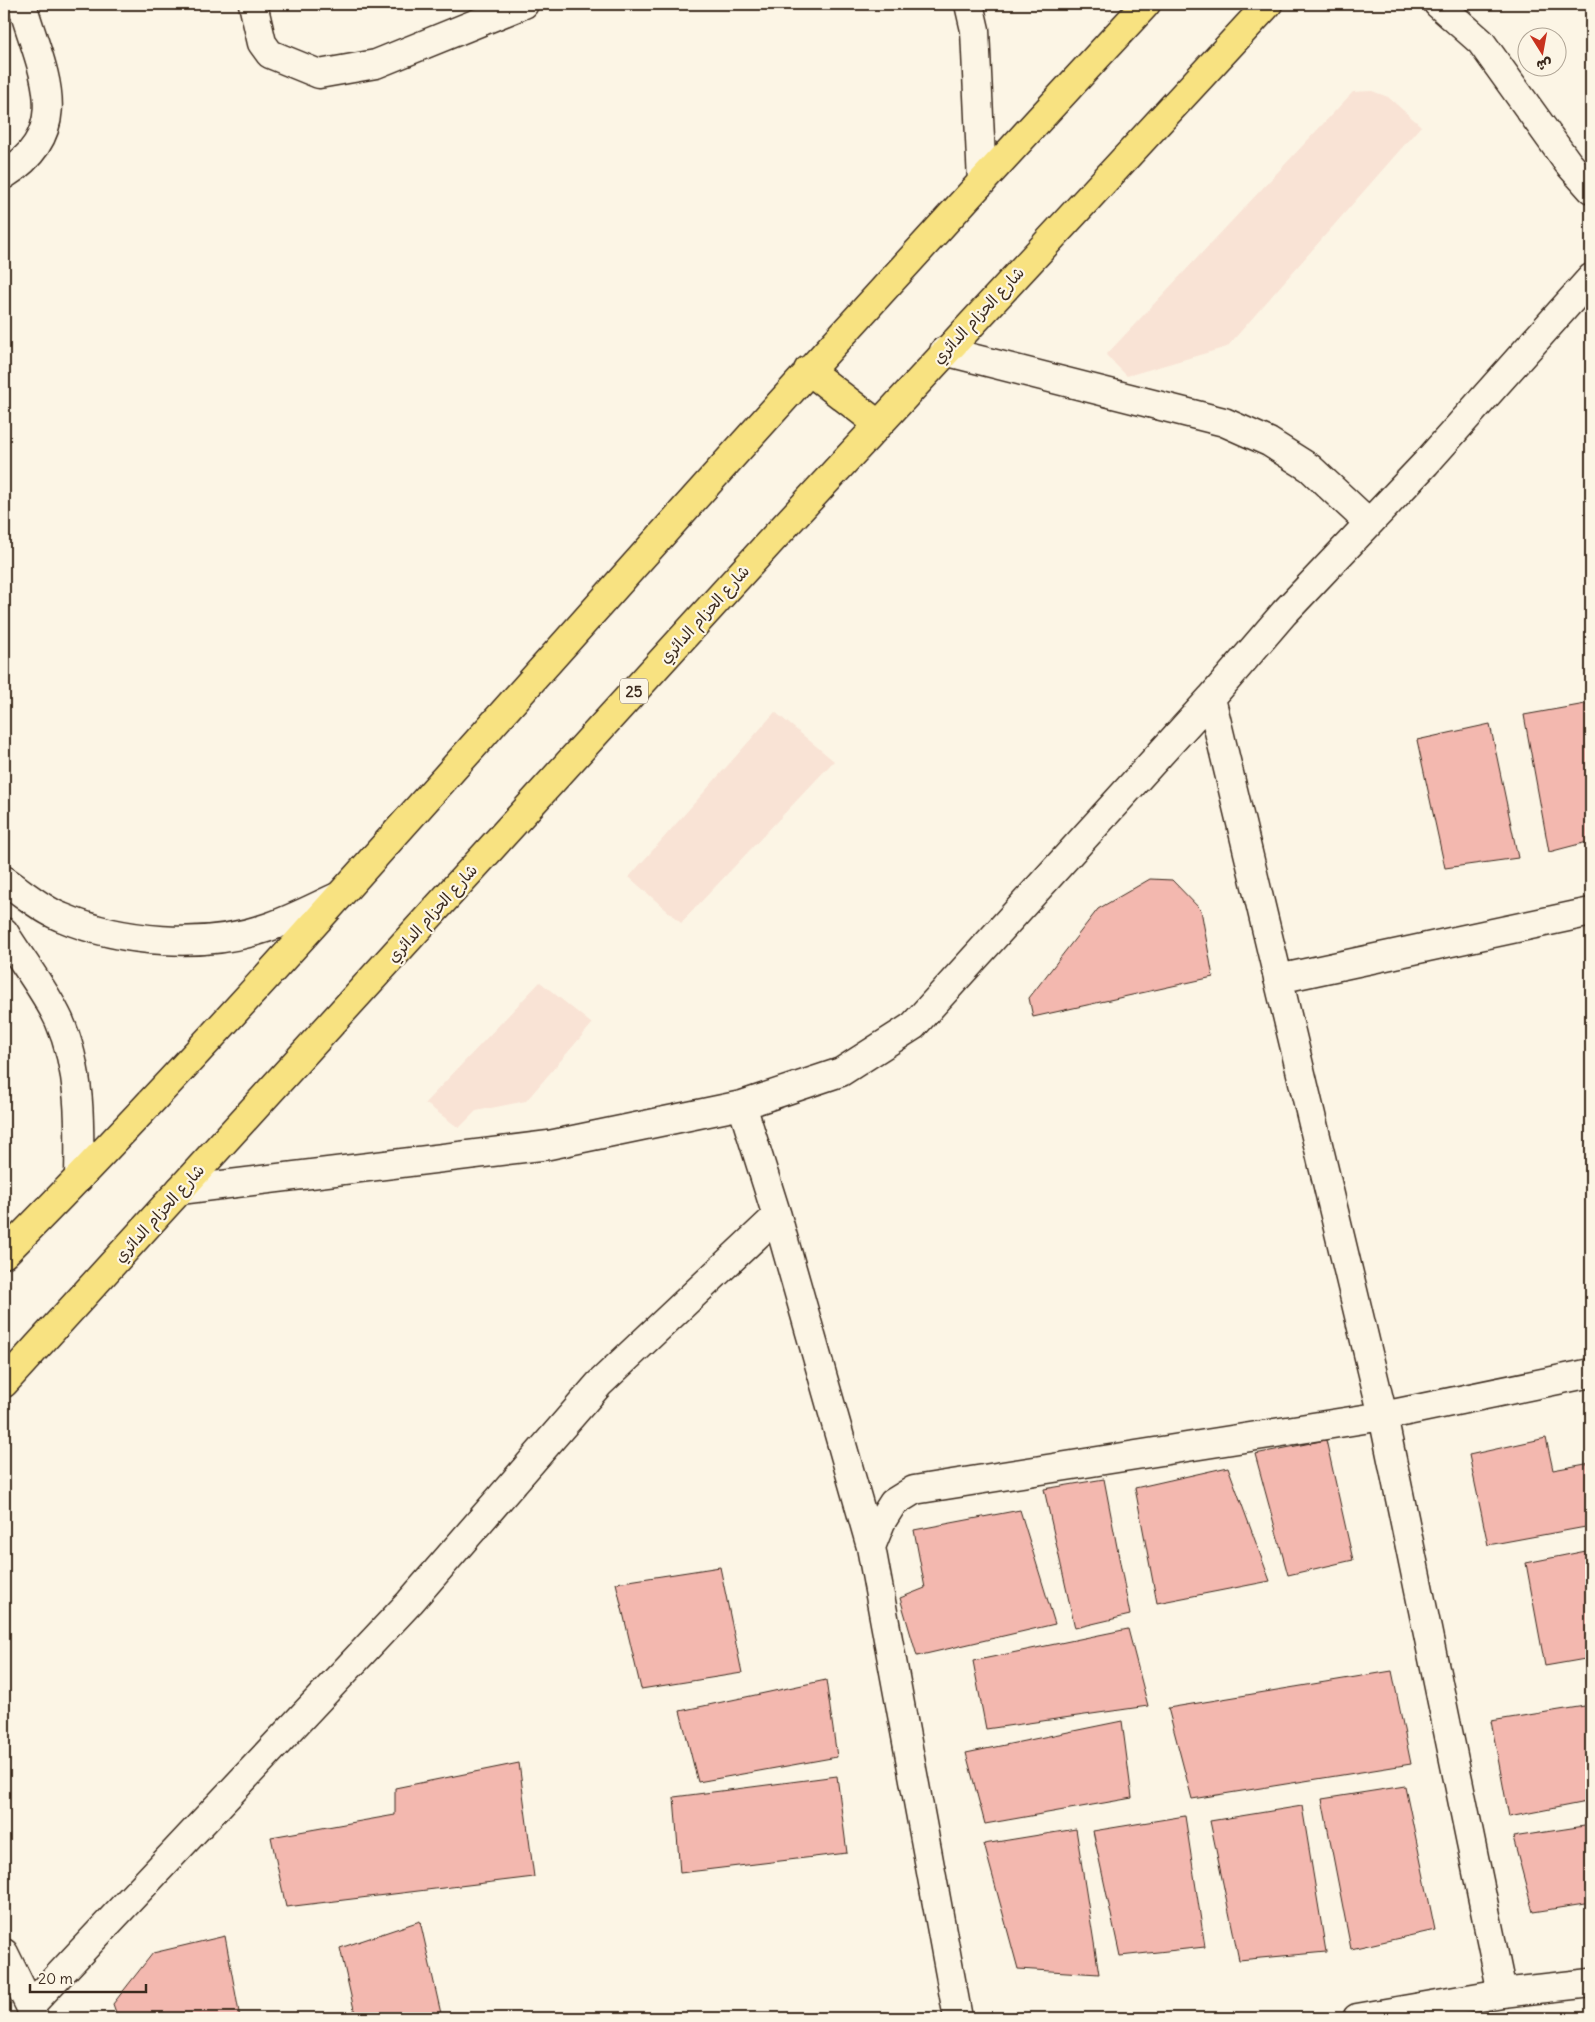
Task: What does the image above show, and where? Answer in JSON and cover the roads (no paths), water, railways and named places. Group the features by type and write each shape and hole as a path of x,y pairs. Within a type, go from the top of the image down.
{"main road":[{"path":"4,1254 79,1178 339,896 808,370 1146,4"},
{"name":"شارع الحزام الدائري","path":"4,1384 944,351 1268,4"},
{"path":"808,370 878,424"}],"street":[{"path":"4,175 32,152 44,134 49,113 48,96 22,4"},
{"path":"253,4 262,44 270,54 319,74 376,64 524,4"},
{"path":"969,4 975,30 982,182"},
{"path":"1438,4 1481,42 1568,163 1591,189"},
{"path":"180,1190 549,1146 742,1105 841,1072 913,1026 1211,698 1284,613 1426,463 1591,278"},
{"path":"944,351 1224,422 1269,442 1310,468 1369,522"},
{"path":"1211,698 1382,1416 1502,1993"},
{"path":"4,880 60,917 107,932 154,939 204,940 266,928 339,896"},
{"path":"1278,979 1591,912"},
{"path":"4,932 58,1019 73,1060 80,1110 79,1178"},
{"path":"742,1105 777,1216 871,1547 958,2018"},
{"path":"4,1953 32,2012 410,1602 599,1384 777,1216"},
{"path":"871,1547 881,1522 893,1503 914,1490 1382,1416 1591,1373"},
{"path":"1357,2018 1502,1993 1591,1983"}]}
